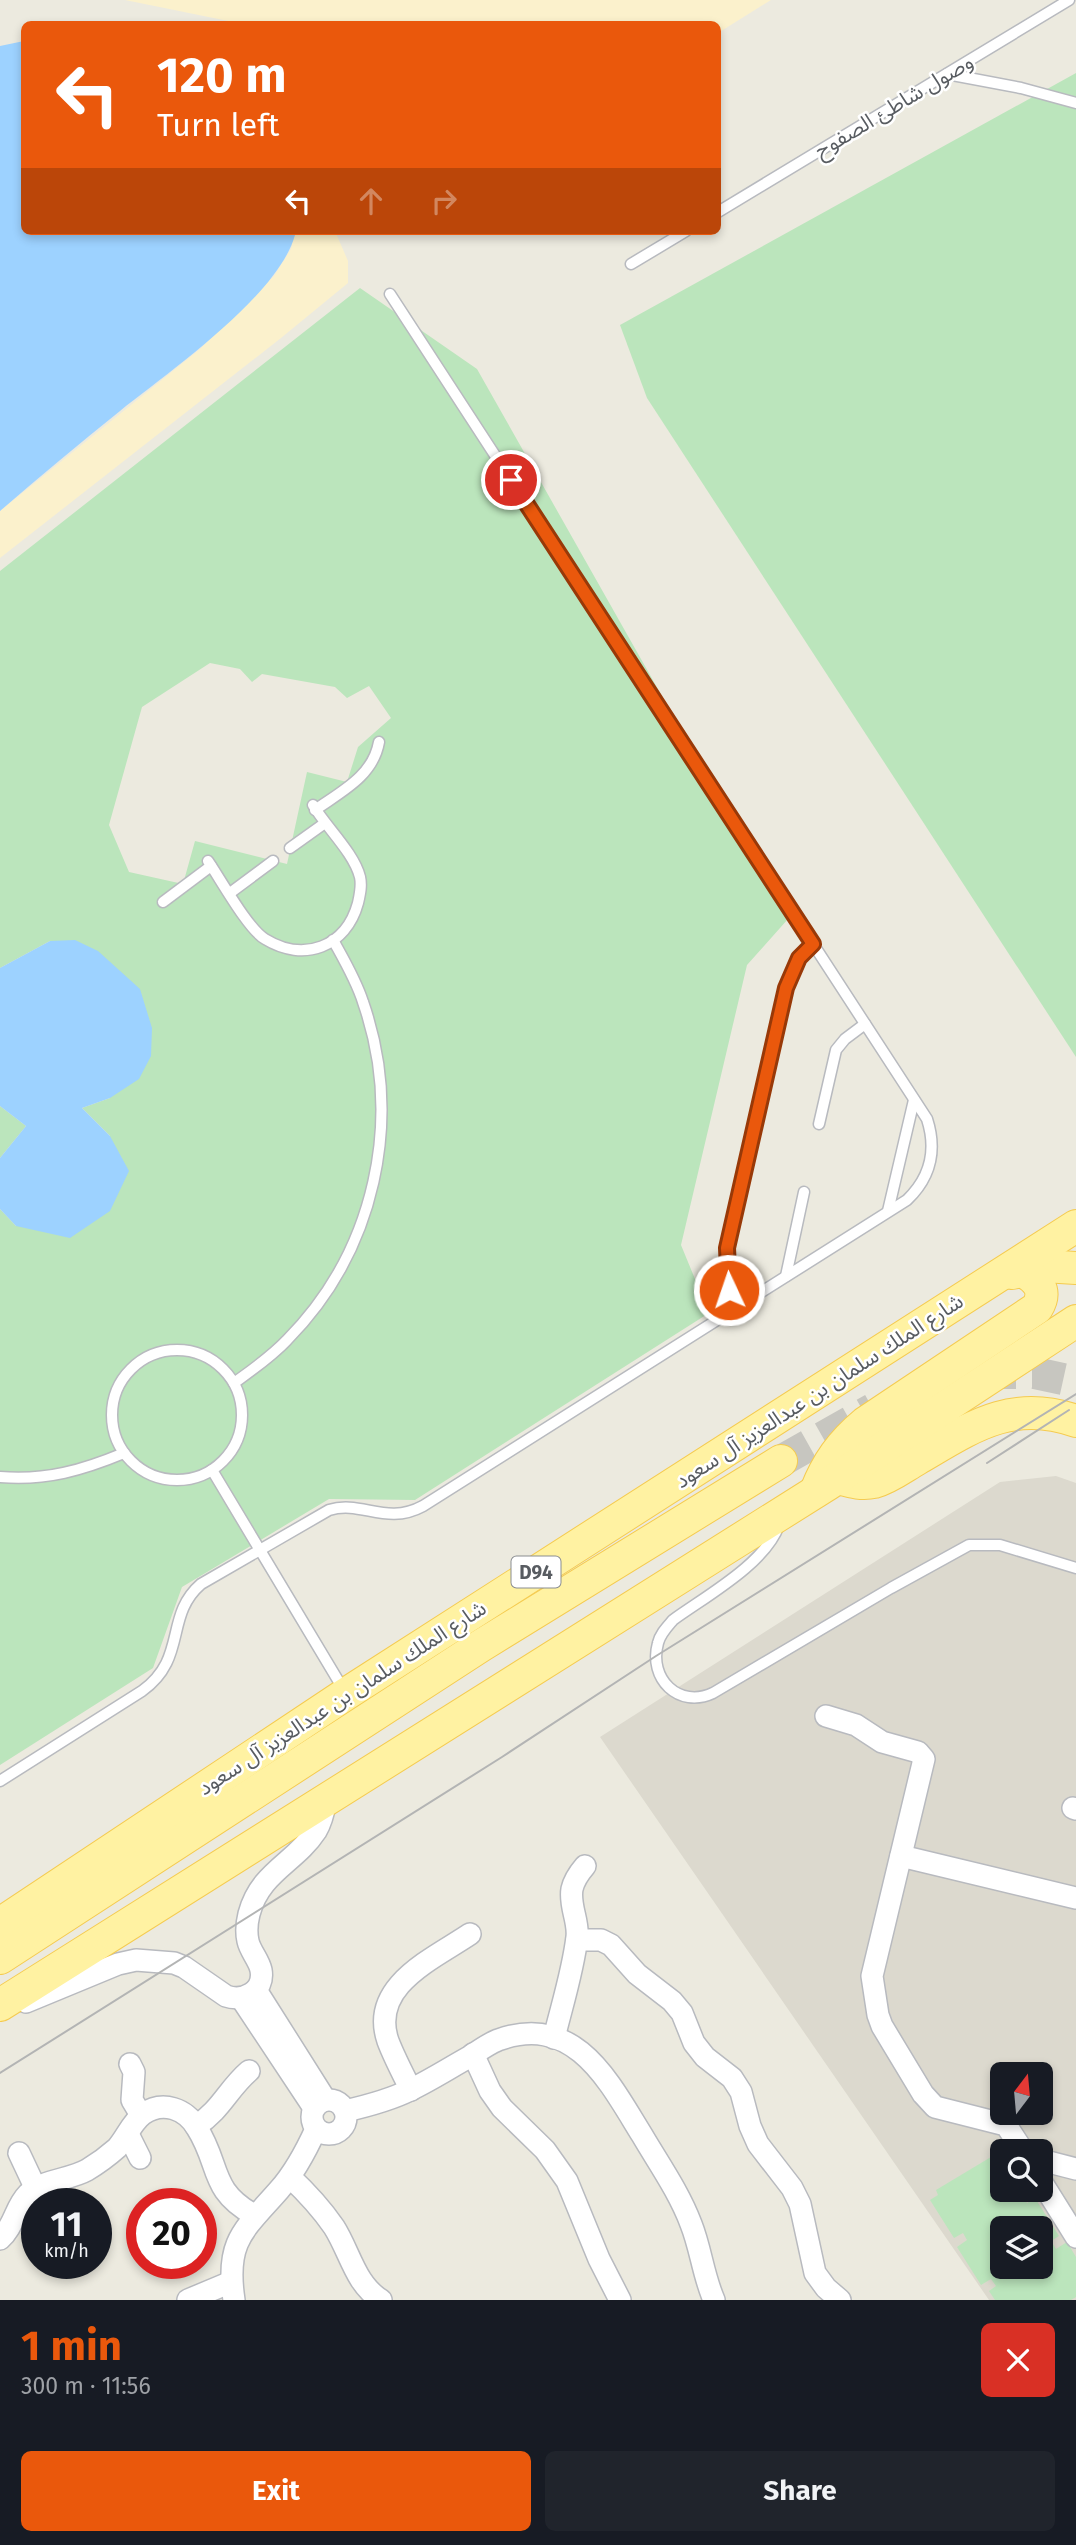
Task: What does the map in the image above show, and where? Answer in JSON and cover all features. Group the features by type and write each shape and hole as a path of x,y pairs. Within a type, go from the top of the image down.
{"main road":[{"name":"شارع الملك سلمان بن عبدالعزيز آل سعود","path":"0,1924 346,1694 1007,1274 1076,1226"},
{"path":"1007,1274 1044,1266 1076,1268"},
{"path":"827,1485 834,1453 856,1430 1037,1308 1041,1302 1041,1288 1034,1277 1007,1274"},
{"path":"0,2007 827,1485 1076,1321"},
{"path":"827,1485 873,1482 980,1423 1000,1416 1022,1412 1044,1413 1076,1421"},
{"path":"0,1958 482,1646 781,1461"}],"street":[{"path":"826,1716 856,1725 875,1739 918,1752 922,1755 924,1764 872,1976 880,2021 923,2094 935,2107 1006,2125 1015,2139"},
{"path":"0,2007 30,2001 118,1964 136,1960 184,1966 226,1996 248,1994 261,1978 261,1970 248,1940 247,1927 254,1899 262,1884 315,1832 323,1817 326,1800"},
{"path":"901,1856 1076,1898"},
{"path":"554,2038 577,1940 571,1900 572,1888 585,1866"},
{"path":"411,2090 388,2040 385,2026 390,1997 409,1975 470,1934"},
{"path":"577,1940 601,1940 611,1945 637,1974 682,2013 694,2043 705,2057 732,2078 741,2092 758,2144 792,2188 800,2204 815,2273 826,2288 841,2300"},
{"path":"248,1994 325,2112"},
{"path":"325,2112 380,2102 411,2090 498,2040 533,2035 554,2038 585,2053 597,2065 627,2111 684,2207 693,2228 702,2270 714,2300"},
{"path":"473,2054 485,2082 502,2108 545,2150 567,2181 599,2259 620,2300"},
{"path":"130,2064 134,2072 132,2100 141,2115"},
{"path":"196,2126 218,2109 249,2071"},
{"path":"41,2188 86,2170 111,2153 141,2115 155,2108 171,2107 186,2113 196,2126 210,2154 222,2189 236,2205 254,2215"},
{"path":"188,2300 233,2291 232,2264 243,2230 290,2176 325,2112"},
{"path":"128,2134 140,2158"},
{"path":"19,2152 29,2188"},
{"path":"1053,2163 1076,2169"},
{"path":"290,2176 320,2208 344,2244 363,2286 381,2300"},
{"path":"1053,2200 1076,2236"},
{"path":"0,2239 21,2209"}],"lane":[{"name":"وصول شاطئ الصفوح","path":"721,210 1069,0"},
{"path":"947,74 1021,88 1076,103"},
{"path":"631,264 679,235"},
{"path":"0,1781 151,1684 169,1660 187,1599 201,1584 336,1508 395,1515 414,1511 888,1212 916,1191 924,1181 932,1156 931,1131 927,1119 390,294"},
{"path":"163,902 210,863 258,933 271,943 309,951 333,940 345,931 352,921 361,885 354,862 314,807 364,775 377,754 379,742"},
{"path":"290,848 325,823"},
{"path":"230,893 273,861"},
{"path":"233,1383 286,1341 329,1290 360,1230 376,1177 382,1132 379,1065 363,1000 333,940"},
{"path":"734,1309 726,1269 727,1248 789,977 799,958 813,944"},
{"path":"819,1124 836,1049 865,1024"},
{"path":"888,1212 914,1100"},
{"path":"786,1276 804,1192"},
{"path":"167,1351 193,1353 216,1364 233,1383 242,1410 242,1424 232,1450 212,1470 186,1479 165,1478 145,1472 124,1453 113,1429 113,1403 123,1378 143,1360 167,1351"},
{"path":"0,1477 44,1478 68,1474 124,1453"},
{"path":"212,1470 346,1694"},
{"path":"784,1512 775,1536 760,1555 673,1620 664,1630 658,1643 657,1667 664,1684 681,1697 703,1698 713,1693 902,1581 969,1545 1000,1545 1076,1568"}],"shaded area":[{"path":"1056,1476 1076,1483 1076,2300 989,2300 600,1737 1000,1482"}],"green space":[{"path":"1076,73 1076,1057 647,398 620,325"},
{"path":"360,288 477,369 788,919 747,965 681,1245 709,1313 415,1500 329,1499 182,1587 153,1668 0,1765 0,1209 16,1226 110,1136 82,1108 110,1098 50,941 0,968 0,571","holes":["210,663 240,669 252,682 262,674 335,687 347,698 369,686 391,718 358,747 347,782 307,772 287,864 195,841 183,884 129,872 109,825 142,707"]},
{"path":"0,1106 26,1126 0,1158"},
{"path":"990,2158 990,2202 1038,2202 1046,2216 990,2216 991,2279 981,2285 957,2247 967,2240 963,2233 954,2238 930,2200 938,2195 936,2190"},
{"path":"1053,2226 1059,2236 1053,2240"},
{"path":"1067,2242 1076,2257 1076,2297 1071,2300 995,2300 989,2291 996,2286 991,2279 1053,2279 1053,2244 1056,2249"}],"sand":[{"path":"125,0 771,0 721,31 721,21 228,21"},
{"path":"294,235 337,235 348,261 348,283 0,558 0,511 200,349 274,276 291,249"}],"water":[{"path":"21,42 21,235 295,235 285,258 268,283 220,331 0,511 0,46"},
{"path":"75,940 98,951 140,989 152,1028 151,1056 139,1079 110,1098 82,1108 110,1136 129,1171 110,1211 70,1238 16,1226 0,1209 0,1158 26,1126 0,1106 0,968 50,941"}],"tunnel":[{"path":"984,1373 1035,1373 1076,1382"},
{"path":"781,1461 873,1409"}],"tram line":[{"path":"0,2073 502,1757 656,1656 1076,1394"},
{"path":"987,1463 1069,1410"}],"route":[{"path":"511,480 813,944 799,958 786,988 727,1248 729,1290"}]}
